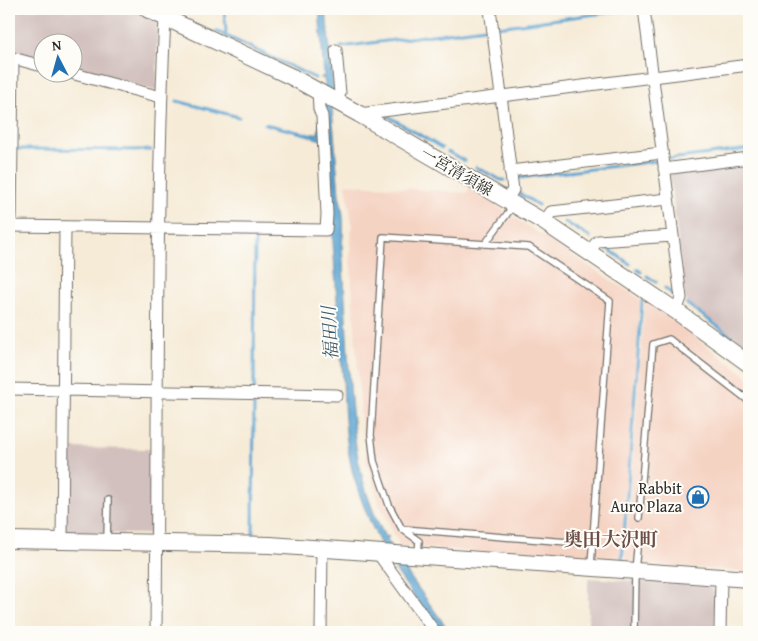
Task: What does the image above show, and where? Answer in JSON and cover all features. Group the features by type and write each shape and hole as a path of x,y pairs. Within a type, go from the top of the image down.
{"street":[{"name":"一宮清須線","path":"147,9 267,65 329,97 544,222 676,311 749,364"},
{"path":"490,9 513,190 510,202"},
{"path":"644,9 681,298 676,311"},
{"path":"156,632 159,228 161,97 165,18"},
{"path":"32,63 11,58 10,226 326,230 327,214 322,116 319,108 329,97 340,92 336,50"},
{"path":"359,114 749,65"},
{"path":"82,76 161,97"},
{"path":"510,171 662,153"},
{"path":"664,169 749,158"},
{"path":"544,222 551,212 668,198"},
{"path":"62,541 65,227"},
{"path":"588,252 598,241 673,236"},
{"path":"9,389 337,394"},
{"path":"9,540 270,545 749,579"},
{"path":"321,632 322,548"},
{"path":"378,552 435,632"},
{"path":"720,632 721,577"}],"lane":[{"path":"485,244 510,202"},
{"path":"410,554 419,541 402,528 389,505 374,461 370,435 383,237 529,247 610,301 591,567"},
{"path":"639,518 653,344 669,339 747,399 749,391"},
{"path":"107,542 108,500"},
{"path":"402,528 593,544"},
{"path":"634,632 635,571 638,539"}],"shaded area":[{"path":"9,9 131,9 157,21 157,91 82,71 82,32 32,32 32,59 9,53"},
{"path":"749,161 749,347 688,303 685,297 670,175 674,170"},
{"path":"346,184 467,193 469,188 640,299 621,563 400,546 379,503 367,463 361,418 350,255 352,224"},
{"path":"645,302 678,324 749,378 749,572 625,563"},
{"path":"65,448 152,449 152,534 64,533"},
{"path":"588,578 709,586 716,593 715,632 588,632"}],"water":[{"path":"319,9 326,9 333,84 337,88 332,108 339,195 343,219 342,243 351,400 359,461 369,499 385,537 389,537 387,539 409,575 450,632 441,632 390,562 370,522 355,480 350,459 345,424 332,232 329,233 332,229 330,200 332,194 328,142 308,136 318,133 325,85 324,79 321,78 324,76"}],"waterway":[{"path":"224,9 225,35"},
{"path":"497,27 635,9"},
{"path":"341,47 485,28"},
{"path":"216,31 315,78"},
{"path":"177,101 239,117"},
{"path":"388,116 442,148"},
{"path":"265,124 314,136"},
{"path":"16,149 151,150"},
{"path":"670,159 749,149"},
{"path":"448,152 465,161"},
{"path":"518,178 657,161"},
{"path":"476,167 504,180"},
{"path":"519,193 538,205"},
{"path":"565,222 590,237"},
{"path":"254,390 255,232"},
{"path":"605,247 630,264"},
{"path":"637,269 641,272"},
{"path":"647,276 656,282"},
{"path":"665,288 675,296"},
{"path":"622,562 642,302"},
{"path":"687,304 731,336"},
{"path":"253,538 254,396"}],"place":[{"name":"Rabbit Auro Plaza","path":"698,497"}],"district":[{"name":"奥田大沢町","path":"611,539"}],"water label":[{"name":"福田川","path":"330,333"}]}
